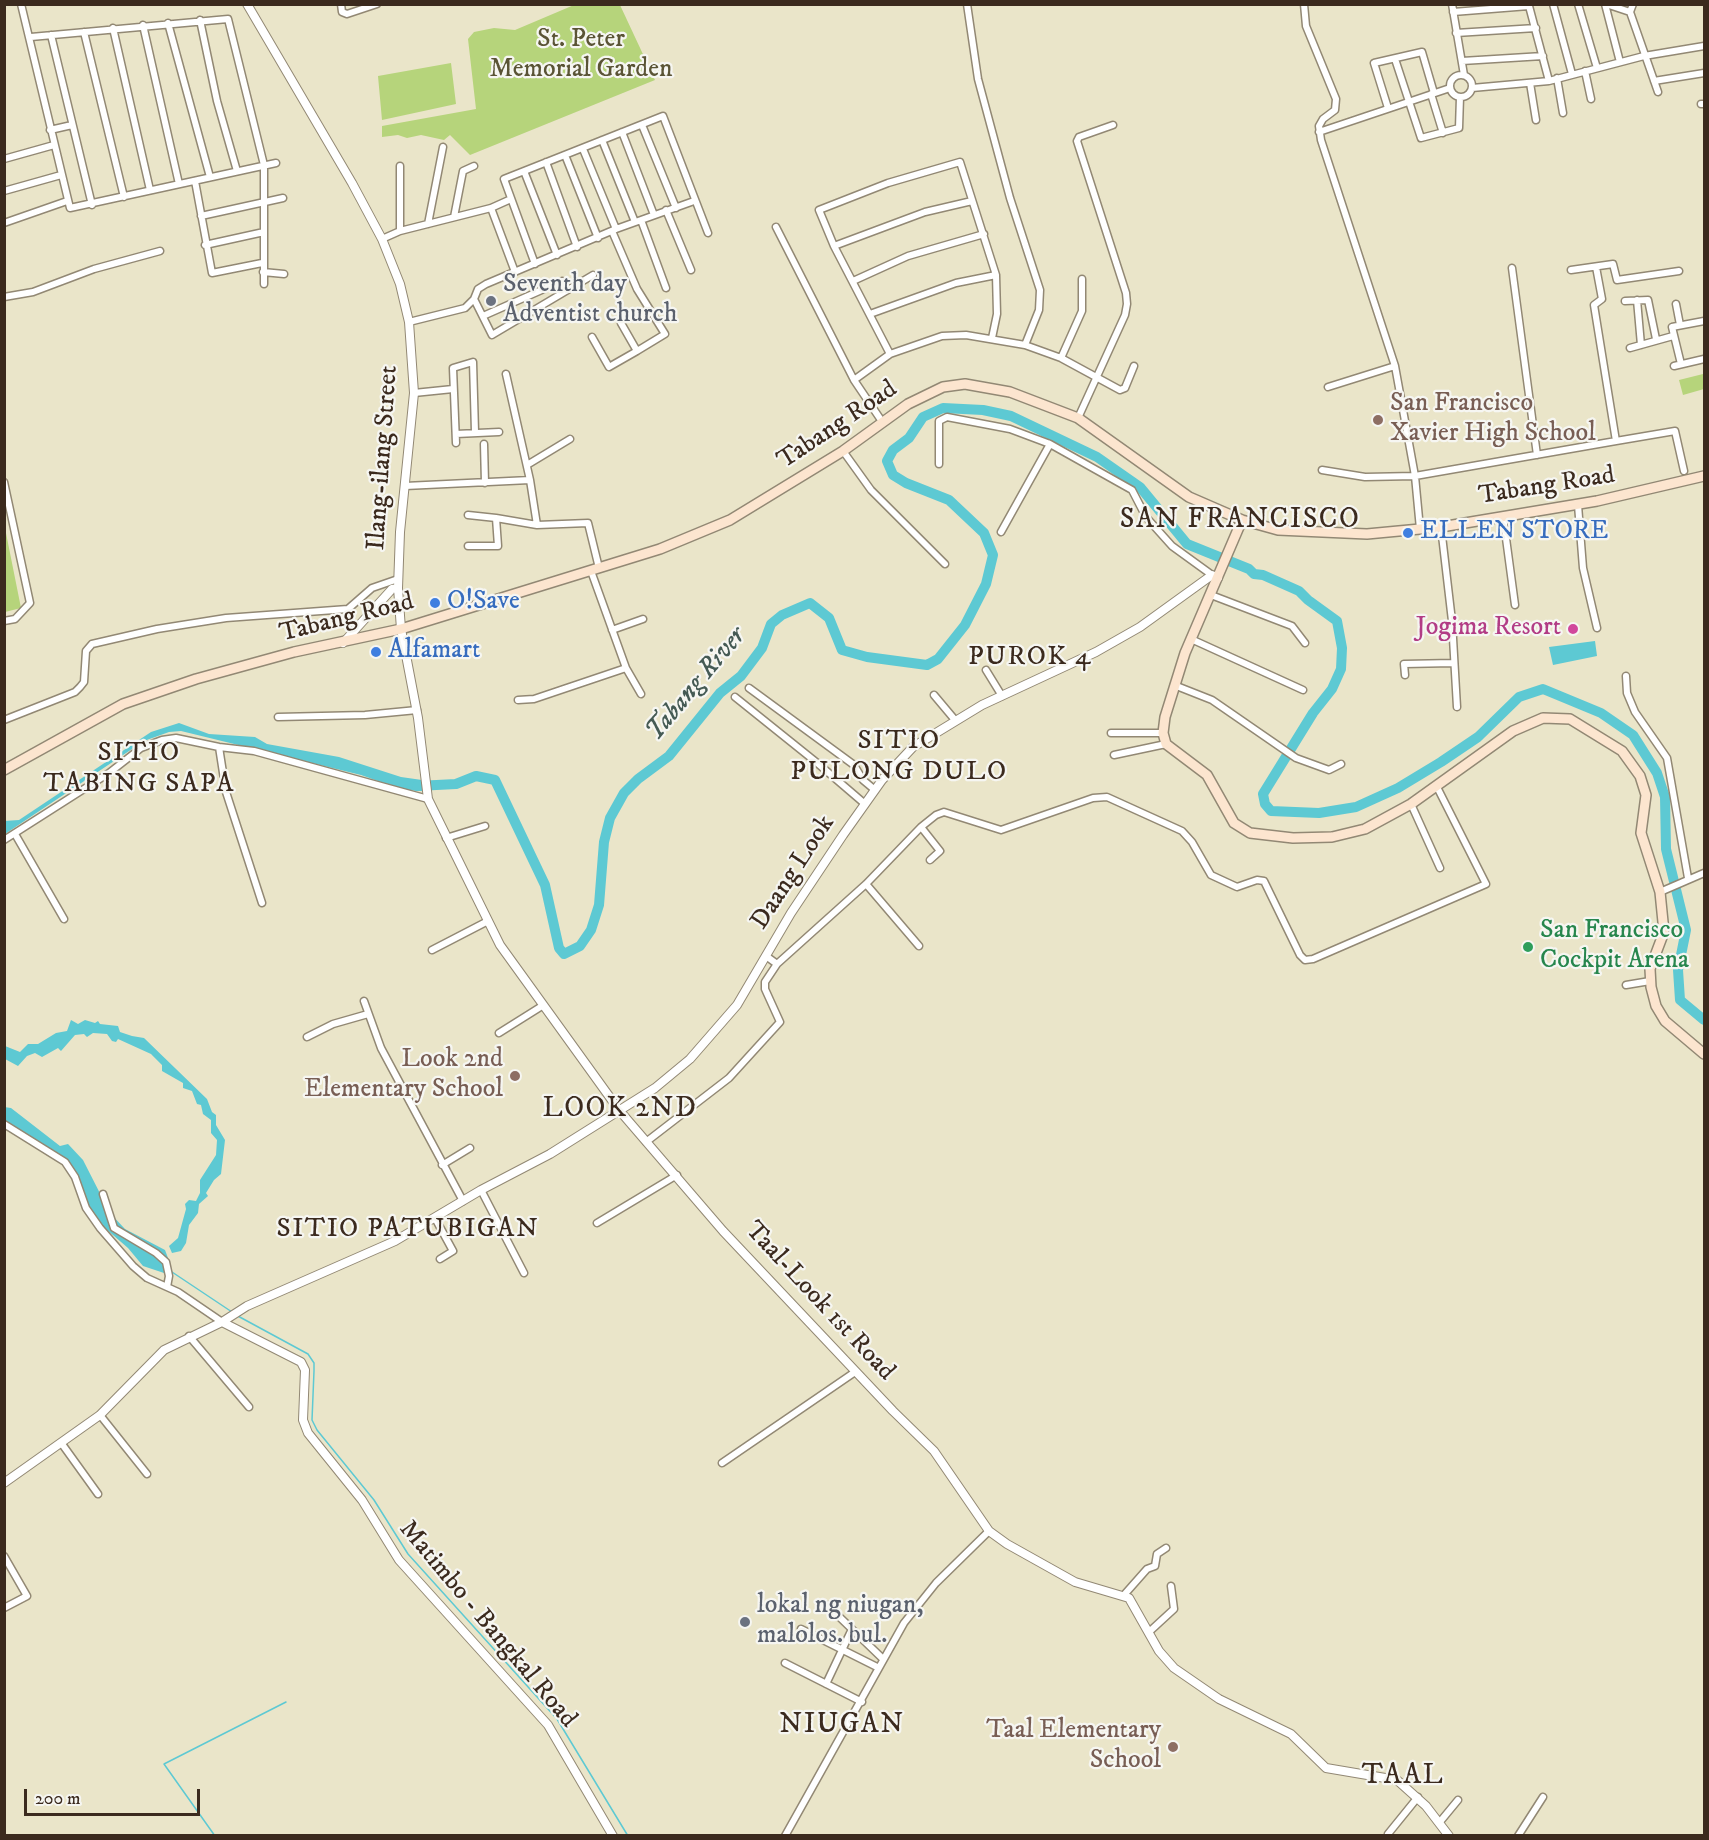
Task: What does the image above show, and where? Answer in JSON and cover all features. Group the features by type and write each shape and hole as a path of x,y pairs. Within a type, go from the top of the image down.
{"main road":[{"name":"Tabang Road","path":"4,770 123,704 196,679 294,652 401,629 660,549 738,517 843,451 925,394 943,387 965,384 1010,392 1078,418 1189,497 1242,520 1278,530 1367,534 1441,527 1503,515 1578,505 1704,476"},
{"path":"1242,520 1225,564 1215,577 1211,595 1191,639 1174,685 1163,733 1166,744 1203,770 1234,824 1250,833 1293,838 1332,837 1365,828 1411,804 1437,787 1513,731 1532,721 1556,717 1570,719 1622,751 1635,766 1646,795 1641,821 1643,845 1662,891 1664,932 1653,957 1650,981 1656,1006 1665,1021 1704,1054"}],"street":[{"path":"21,4 31,37 50,130 70,208 276,163"},
{"name":"Ilang-ilang Street","path":"247,4 316,117 382,239 400,284 409,322 414,393 398,588 392,589 343,643"},
{"path":"341,4 342,12 347,15 377,4"},
{"path":"967,4 978,79 1010,198 1040,290 1039,310 1025,345"},
{"path":"1304,4 1306,26 1336,99 1335,111 1323,119 1319,132 1395,366 1415,476 1420,529"},
{"path":"1452,4 1464,75"},
{"path":"1553,4 1572,74"},
{"path":"1578,4 1597,68"},
{"path":"1605,4 1620,62"},
{"path":"1605,4 1630,12"},
{"path":"1633,4 1630,12 1658,92"},
{"path":"1453,12 1474,7 1529,6 1549,81"},
{"path":"31,37 200,20 225,18 230,21 264,165 262,263 264,284"},
{"path":"200,20 217,101 237,171"},
{"path":"168,23 210,177"},
{"path":"142,25 179,184"},
{"path":"113,28 150,190"},
{"path":"1456,33 1536,28"},
{"path":"84,32 124,197"},
{"path":"51,35 92,205"},
{"path":"1472,88 1549,81 1644,56 1704,48"},
{"path":"1388,108 1374,63 1422,52 1443,133"},
{"path":"1461,61 1543,56"},
{"path":"1395,59 1421,138 1459,128 1460,97"},
{"path":"1585,71 1591,99"},
{"path":"1654,81 1704,73"},
{"path":"1464,75 1470,78 1472,88 1469,94 1460,97 1450,88 1454,77 1464,75"},
{"path":"1557,78 1563,113"},
{"path":"1530,83 1536,120"},
{"path":"1319,132 1450,88"},
{"path":"536,264 504,179 663,116 708,233"},
{"path":"50,130 72,125"},
{"path":"642,125 676,208"},
{"path":"1078,418 1125,315 1126,293 1077,141 1079,137 1113,125"},
{"path":"622,132 654,215"},
{"path":"602,141 666,288"},
{"path":"4,159 54,145"},
{"path":"428,224 443,147"},
{"path":"583,149 637,289 665,334 606,369 592,337"},
{"path":"565,155 598,238"},
{"path":"546,162 577,246"},
{"path":"890,354 834,246 819,210 912,175 960,162 996,275 997,315 992,338"},
{"path":"400,166 400,231"},
{"path":"454,217 463,171 474,166"},
{"path":"524,171 557,255"},
{"path":"4,191 61,176"},
{"path":"195,181 212,273 262,263"},
{"path":"201,216 283,198"},
{"path":"382,239 400,231 491,208 511,199"},
{"path":"4,223 67,201"},
{"path":"409,322 465,308 474,299 478,289 614,230 694,201"},
{"path":"834,246 925,212 972,201"},
{"path":"491,208 515,272"},
{"path":"666,210 691,270"},
{"path":"776,227 854,380 883,423"},
{"path":"205,245 264,232"},
{"path":"853,281 908,256 984,234"},
{"path":"4,297 33,292 94,269 160,251"},
{"path":"1571,270 1613,264 1617,280 1679,271"},
{"path":"1596,267 1602,299 1594,305 1616,441"},
{"path":"1512,268 1537,455"},
{"path":"262,272 284,274"},
{"path":"474,299 492,335 593,275"},
{"path":"870,314 956,283 996,275"},
{"path":"1061,358 1082,311 1082,279"},
{"path":"483,316 562,281"},
{"path":"1637,300 1641,345"},
{"path":"1625,301 1648,300 1656,339"},
{"path":"1676,304 1680,326"},
{"path":"1704,332 1704,321 1672,327 1678,365 1704,359"},
{"path":"621,323 637,351"},
{"path":"854,380 890,354 942,336 992,338 1025,345 1061,358 1123,390 1134,366"},
{"path":"1630,348 1673,336"},
{"path":"456,443 453,368 473,362 476,432"},
{"path":"1328,387 1395,366"},
{"path":"506,374 527,465 537,525"},
{"path":"414,393 453,389"},
{"path":"939,464 939,421 947,417 1010,429 1050,444 1132,490 1146,517 1172,546 1215,577"},
{"path":"1322,470 1377,477 1415,476 1675,431 1684,471"},
{"path":"456,434 499,432"},
{"path":"527,465 570,439"},
{"path":"484,444 485,483"},
{"path":"1001,532 1050,444"},
{"path":"843,451 871,490 945,564"},
{"path":"405,486 530,480"},
{"path":"4,482 30,603 15,619 4,621"},
{"path":"1578,505 1583,568 1597,628"},
{"path":"468,515 537,525 588,523 595,570 612,630 626,668 640,694"},
{"path":"1503,515 1515,605"},
{"path":"468,546 498,546 496,518"},
{"path":"1441,527 1452,621 1457,707"},
{"name":"Daang Look","path":"223,1321 247,1306 395,1241 481,1190 550,1154 655,1088 690,1059 736,1005 791,913 865,804 912,747 955,720 1096,652 1215,577"},
{"path":"4,720 75,692 84,682 86,651 92,644 157,629 226,618 348,609 372,588 398,579"},
{"name":"Taal-Look 1st Road","path":"398,588 401,629 417,710 427,796 500,945 542,1006 619,1110 723,1231 855,1372 934,1451 989,1531 1075,1582 1124,1595"},
{"path":"1211,595 1292,626 1305,643"},
{"path":"612,630 643,619"},
{"path":"1191,639 1303,690"},
{"path":"1405,675 1404,664 1453,663"},
{"path":"518,700 534,699 626,668"},
{"path":"986,670 1002,696"},
{"path":"1626,676 1626,693 1635,712 1667,758 1688,878"},
{"path":"1174,685 1212,700 1296,758 1329,770 1341,764"},
{"path":"749,688 854,765 863,780 875,790"},
{"path":"934,695 955,720"},
{"path":"735,697 865,804"},
{"path":"278,717 365,716 417,710"},
{"path":"1111,733 1163,733"},
{"path":"4,840 109,773 141,748 162,740 176,738 219,747 254,751 427,796"},
{"path":"1114,755 1166,744"},
{"path":"219,747 226,792 249,870 262,903"},
{"path":"646,1142 729,1078 780,1022 765,989 765,982 777,964 866,884 921,827 944,812 1001,830 1093,798 1107,797 1182,831 1192,842 1211,875 1237,887 1257,880 1264,881 1305,960 1383,931 1428,908 1486,884 1437,787"},
{"path":"1411,804 1440,868"},
{"path":"446,838 484,825"},
{"path":"921,827 940,851 930,860"},
{"path":"15,834 64,919"},
{"path":"1662,891 1704,873"},
{"path":"866,884 919,945"},
{"path":"432,950 488,921"},
{"path":"766,956 777,964"},
{"path":"1626,985 1650,981"},
{"path":"364,1001 381,1048 463,1201"},
{"path":"499,1033 542,1006"},
{"path":"307,1037 333,1023 368,1014"},
{"path":"4,1124 65,1162 75,1177 86,1208 133,1266 147,1278 168,1286 223,1321"},
{"path":"442,1165 470,1148"},
{"path":"597,1223 677,1175"},
{"path":"481,1190 524,1273"},
{"path":"103,1194 114,1228 156,1253 166,1262 168,1286"},
{"path":"435,1218 453,1251 440,1259"},
{"path":"4,1483 100,1415 164,1350 189,1335 223,1321"},
{"name":"Matimbo - Bangkal Road","path":"223,1321 301,1362 304,1370 303,1420 308,1433 362,1500 399,1560 548,1725 613,1836"},
{"path":"189,1335 249,1407"},
{"path":"722,1463 855,1372"},
{"path":"100,1415 147,1474"},
{"path":"62,1444 98,1494"},
{"path":"786,1836 846,1722 862,1702 877,1667 904,1623 936,1583 989,1531"},
{"path":"1166,1548 1157,1554 1155,1566 1147,1569 1124,1595 1134,1605 1159,1651 1174,1668 1219,1699 1291,1734 1326,1768 1397,1780 1418,1797 1449,1836"},
{"path":"4,1556 27,1596 4,1608"},
{"path":"1149,1632 1174,1609 1170,1586"},
{"path":"827,1605 882,1658"},
{"path":"801,1629 877,1667"},
{"path":"826,1684 852,1629"},
{"path":"785,1663 862,1702"},
{"path":"1388,1834 1418,1797"},
{"path":"1518,1836 1543,1797"},
{"path":"1439,1823 1458,1800"}],"green space":[{"name":"St. Peter Memorial Garden","path":"574,5 620,5 655,80 470,155 450,135 444,140 421,135 407,138 398,135 382,137 382,126 476,109 468,39 474,32 494,28 515,30"},
{"path":"451,63 456,104 382,120 378,76"},
{"path":"1703,374 1704,389 1683,395 1679,380"},
{"path":"4,523 21,608 5,612 4,612"}],"water":[{"path":"1595,641 1597,656 1553,665 1549,647"},
{"path":"179,723 209,734 255,737 267,744 339,757 401,777 422,780 423,791 403,790 361,775 181,731 169,732 144,741 5,834 4,821 19,820 151,732"},
{"path":"71,1020 78,1024 85,1020 95,1023 98,1021 100,1024 118,1026 120,1032 144,1038 207,1099 212,1112 216,1115 216,1125 225,1140 221,1174 206,1193 208,1196 199,1204 198,1213 189,1225 186,1243 181,1251 172,1253 169,1246 178,1238 186,1209 185,1204 189,1200 196,1201 200,1193 200,1180 216,1155 217,1140 211,1133 211,1120 203,1114 201,1105 197,1104 192,1091 183,1088 183,1083 162,1071 162,1065 151,1054 118,1039 116,1042 112,1041 107,1034 93,1033 87,1037 84,1034 75,1035 61,1051 58,1048 42,1057 35,1053 27,1056 18,1066 5,1059 5,1046 20,1052 28,1044 38,1044 56,1033 67,1031"},
{"path":"4,1107 11,1108 60,1146 68,1144 83,1160 110,1213 125,1229 165,1250 168,1258 167,1274 143,1266 128,1248 99,1223 87,1205 67,1161 5,1121"}],"waterway":[{"name":"Tabang River","path":"417,786 456,784 476,776 495,780 545,885 559,948 564,954 580,946 591,930 599,905 604,842 610,818 624,793 638,779 669,756 720,693 741,676 762,648 771,624 782,615 810,603 829,618 842,650 867,657 927,665 938,659 965,625 986,584 993,555 984,533 949,500 906,483 893,475 887,461 893,450 909,438 923,417 943,408 983,410 1011,416 1097,457 1140,487 1187,544 1299,591 1337,621 1342,648 1341,669 1332,689 1313,713 1263,794 1265,804 1271,811 1319,813 1356,807 1398,788 1441,762 1478,737 1519,697 1543,689 1601,713 1633,735 1657,773 1665,797 1666,849 1686,930 1678,970 1680,1000 1704,1020"},
{"path":"172,1272 232,1312"},
{"path":"236,1315 308,1354 314,1363 312,1420 317,1430 374,1500 408,1554 557,1719 628,1836"},
{"path":"215,1836 164,1764 286,1702"}],"place":[{"name":"Seventh day Adventist church","path":"491,301"},
{"name":"San Francisco Xavier High School","path":"1378,420"},
{"name":"ELLEN STORE","path":"1408,533"},
{"name":"O!Save","path":"435,603"},
{"name":"Jogima Resort","path":"1573,629"},
{"name":"Alfamart","path":"376,652"},
{"name":"San Francisco Cockpit Arena","path":"1528,947"},
{"name":"Look 2nd Elementary School","path":"515,1076"},
{"name":"lokal ng niugan, malolos. bul.","path":"745,1622"},
{"name":"Taal Elementary School","path":"1173,1747"}],"district":[{"name":"SAN FRANCISCO","path":"1240,521"},
{"name":"PUROK 4","path":"1030,658"},
{"name":"SITIO PULONG DULO","path":"899,758"},
{"name":"SITIO TABING SAPA","path":"139,770"},
{"name":"LOOK 2ND","path":"620,1110"},
{"name":"SITIO PATUBIGAN","path":"408,1230"},
{"name":"NIUGAN","path":"842,1726"},
{"name":"TAAL","path":"1403,1777"}]}
